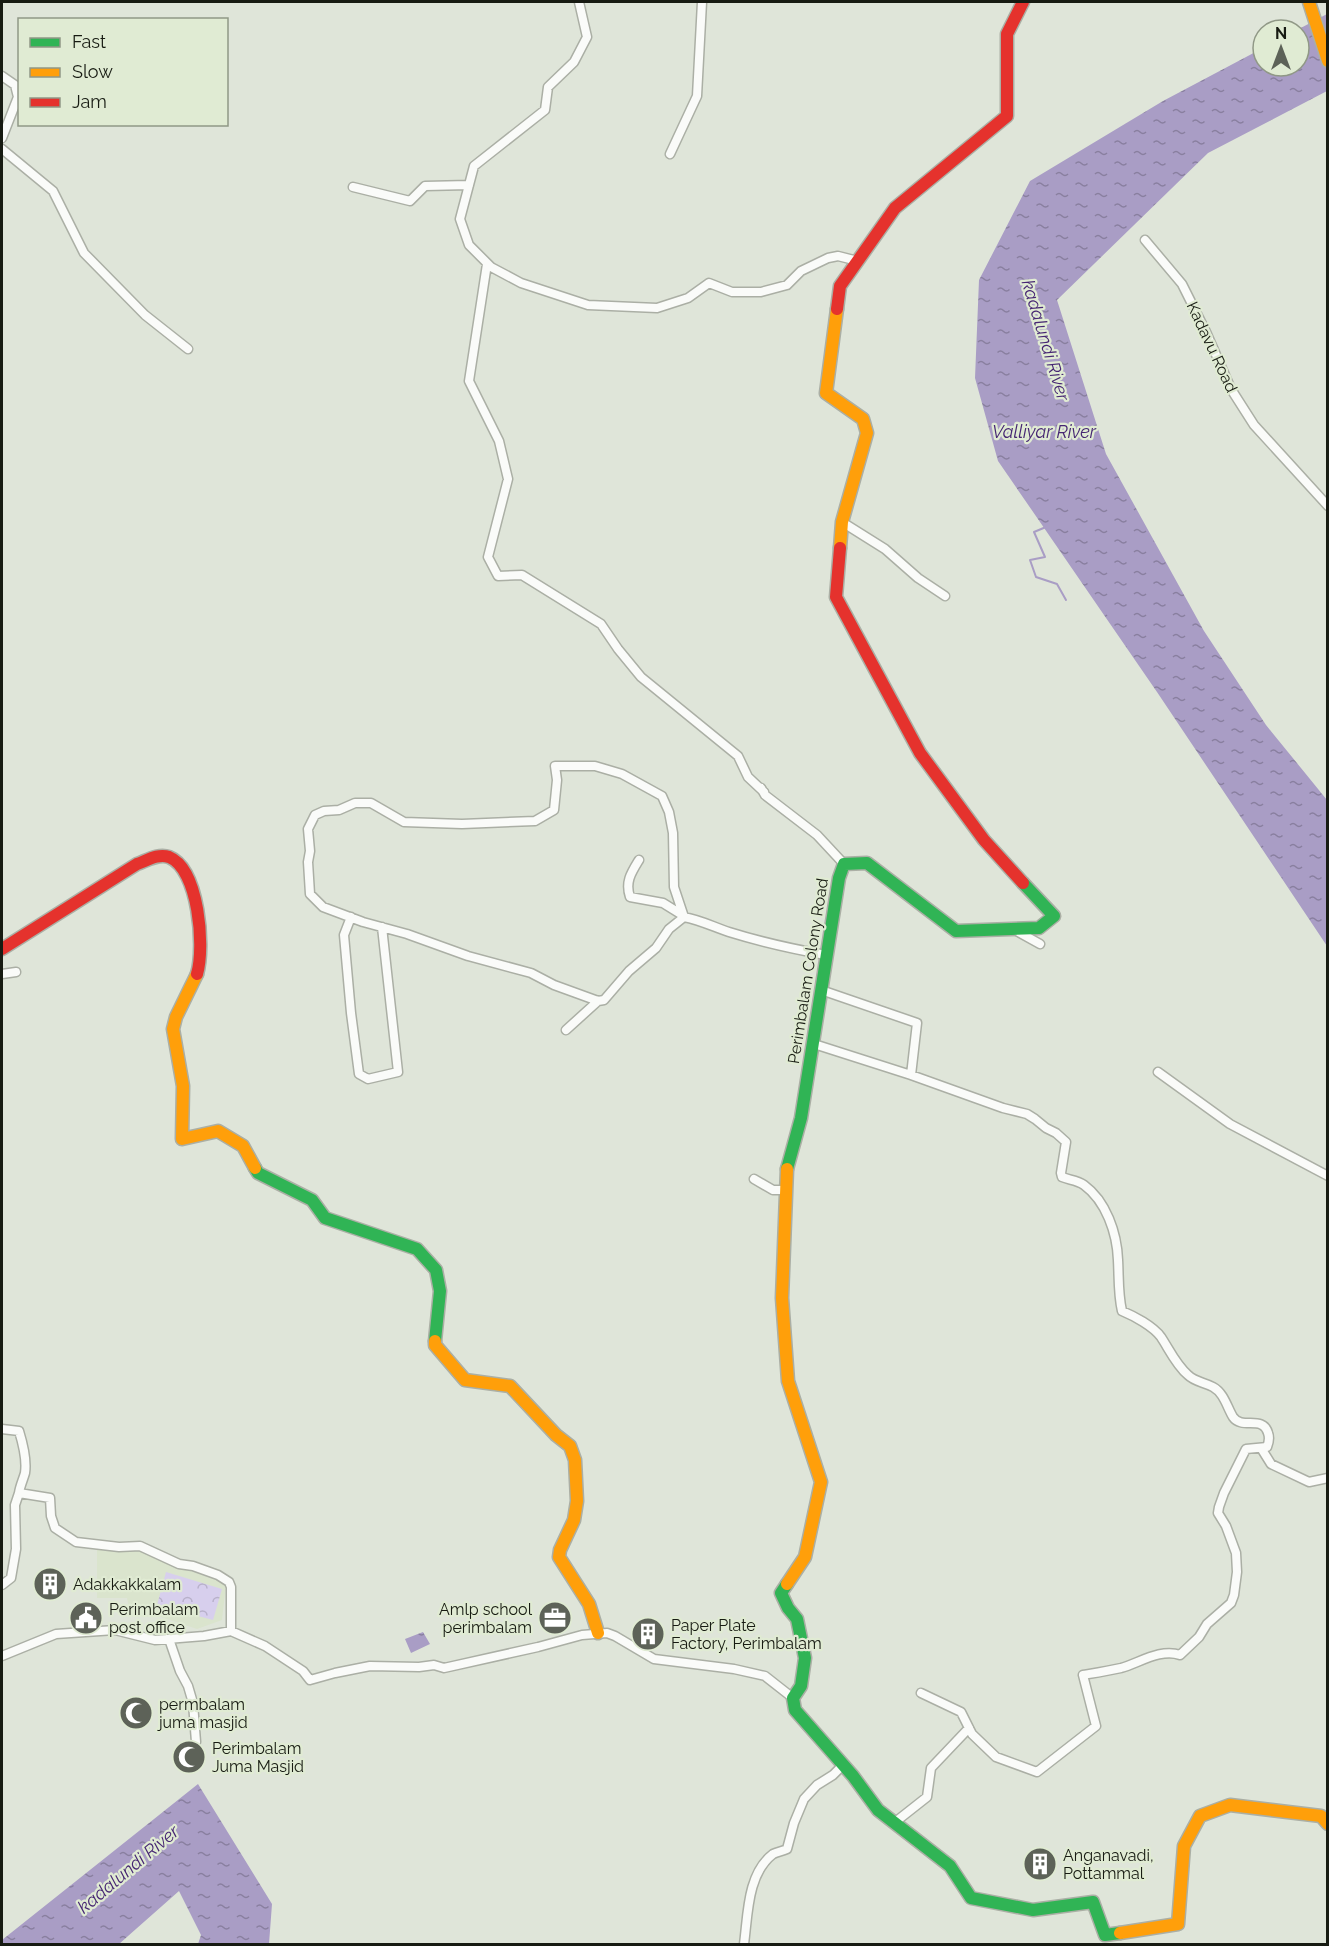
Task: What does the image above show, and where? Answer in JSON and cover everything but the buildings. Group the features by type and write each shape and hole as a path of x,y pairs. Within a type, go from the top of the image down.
{"street":[{"path":"579,2 587,37 574,62 548,87 545,110 474,166 460,219 469,245 488,264 521,283 588,305 657,308 688,298 709,283 732,292 761,292 787,285 801,271 828,258 838,256 858,261"},
{"path":"670,154 697,96 702,2"},
{"name":"Perimbalam Colony Road","path":"793,1698 801,1686 805,1658 797,1620 781,1593 805,1557 820,1482 788,1381 782,1298 786,1171 801,1118 839,878 844,864 867,863 956,931 1039,928 1054,916 984,840 920,753 836,597 842,522 867,433 863,419 826,393 840,286 895,208 1007,116 1007,34 1023,2"},
{"path":"1309,2 1328,60"},
{"path":"2,76 15,85 18,97 2,138"},
{"path":"2,149 53,191 84,253 145,315 188,349"},
{"path":"353,187 410,201 425,186 470,185"},
{"name":"Kadavu Road","path":"1145,240 1182,284 1206,332 1230,389 1254,425 1328,506"},
{"path":"488,264 469,381 499,441 508,479 488,557 498,576 522,574 601,624 641,677 738,756 748,777 817,835 844,864"},
{"path":"842,522 885,549 918,578 945,596"},
{"path":"555,766 595,766 622,774 662,796 669,812 673,833 674,887 684,916 669,929 656,948 629,971 604,1000 598,1001 554,985 531,973 468,956 323,907 310,894 308,829 315,816 324,811 339,810 355,803 371,803 404,822 462,824 536,820 554,810 557,780 555,766"},
{"path":"758,783 764,792"},
{"path":"2,949 137,864 155,857 166,856 176,861 187,877 198,914 200,942 198,971 172,1027 183,1082 182,1139 218,1131 243,1146 258,1173 312,1200 325,1218 417,1249 436,1270 440,1291 435,1345 465,1380 510,1386 556,1435 570,1446 575,1460 578,1501 574,1520 559,1557 589,1604 598,1633"},
{"path":"639,860 628,877 627,888 630,897 663,903 684,916 726,931 776,945 826,955"},
{"path":"351,917 344,935 351,1013 359,1074 368,1079 398,1072 382,927"},
{"path":"1012,929 1040,944"},
{"path":"2,974 16,972"},
{"path":"820,990 917,1023 911,1075"},
{"path":"566,1030 598,1001"},
{"path":"814,1044 1027,1114 1063,1137 1066,1142 1062,1177 1085,1186 1103,1207 1112,1227 1118,1257 1119,1299 1122,1311 1160,1335 1188,1375 1220,1393 1235,1420 1240,1423 1258,1423 1264,1426 1268,1433 1267,1447 1246,1449 1219,1507 1218,1514 1226,1526 1236,1553 1237,1572 1231,1604 1207,1624 1200,1637 1180,1655 1173,1652 1123,1667 1083,1675 1096,1726 1037,1772 996,1757 972,1734 961,1712 921,1693"},
{"path":"1158,1072 1230,1124 1328,1176"},
{"path":"754,1179 773,1190 785,1190"},
{"path":"2,1429 19,1431 25,1473 15,1504 15,1549 11,1578 2,1585"},
{"path":"1261,1448 1271,1464 1309,1482 1328,1478"},
{"path":"19,1493 50,1498 54,1528 76,1542 119,1547 140,1546 179,1564 193,1566 218,1575 231,1587 231,1631"},
{"path":"2,1656 56,1634 115,1630 155,1640 231,1631 265,1646 303,1671 310,1680 370,1666 419,1668 434,1665 444,1668 582,1635 598,1633 615,1636 654,1659 734,1669 765,1676 793,1698 795,1710 843,1765 878,1810 950,1866 971,1898 1033,1910 1093,1902 1105,1935 1178,1924 1184,1846 1200,1816 1230,1805 1321,1816 1328,1824"},
{"path":"169,1639 191,1695 196,1742"},
{"path":"894,1823 927,1797 931,1768 969,1728"},
{"path":"744,1944 754,1881 760,1869 774,1853 787,1849 804,1799 817,1785 843,1765"}],"shaded area":[{"path":"97,1548 143,1549 226,1584 222,1620 197,1629 161,1617 131,1616 127,1598 97,1598"}],"green space":[{"path":"166,1572 222,1589 213,1620 157,1605"}],"water":[{"name":"Valliyar River","path":"1327,14 1327,91 1208,153 1057,300 1106,454 1204,631 1266,725 1327,800 1327,946 1157,692 998,461 975,378 979,280 1030,181 1163,101 1251,54 1251,78 1311,78 1311,23"},
{"path":"423,1632 430,1644 411,1653 405,1639"},
{"name":"kadalundi River","path":"198,1784 272,1904 269,1944 198,1944 201,1935 179,1891 119,1944 2,1944 2,1940"}],"waterway":[{"path":"1046,527 1034,532 1045,557 1030,560 1036,577 1057,584 1066,600"}],"traffic: fast":[{"path":"787,1169 801,1118 839,878 844,864 867,863 956,931 1039,928 1054,916 1023,883"},
{"path":"255,1168 258,1173 312,1200 325,1218 417,1249 436,1270 440,1291 435,1341"},
{"path":"787,1584 781,1593 788,1608 797,1619 805,1658 801,1686 793,1698 795,1710 853,1776 878,1810 950,1866 971,1898 1033,1910 1093,1902 1105,1935 1120,1933"}],"traffic: slow":[{"path":"1309,2 1328,61"},
{"path":"837,309 826,393 863,419 867,433 842,522 840,548"},
{"path":"197,974 176,1017 173,1029 183,1086 182,1139 218,1131 243,1146 255,1168"},
{"path":"787,1169 782,1298 788,1381 821,1482 805,1557 787,1584"},
{"path":"435,1341 435,1345 465,1380 510,1386 556,1435 570,1446 575,1460 577,1501 574,1520 559,1557 589,1604 598,1633"},
{"path":"1120,1933 1178,1924 1184,1846 1200,1816 1230,1805 1321,1816 1328,1824"}],"traffic: jam":[{"path":"837,309 840,286 895,208 1007,116 1007,34 1023,2"},
{"path":"840,548 836,597 920,753 984,840 1023,883"},
{"path":"2,949 137,864 165,856 179,864 193,892 200,928 197,974"}],"place":[{"name":"Adakkakkalam","path":"50,1584"},
{"name":"Perimbalam post office","path":"86,1618"},
{"name":"Amlp school perimbalam","path":"555,1618"},
{"name":"Paper Plate Factory, Perimbalam","path":"648,1634"},
{"name":"permbalam juma masjid","path":"136,1713"},
{"name":"Perimbalam Juma Masjid","path":"189,1757"},
{"name":"Anganavadi, Pottammal","path":"1040,1864"}]}
